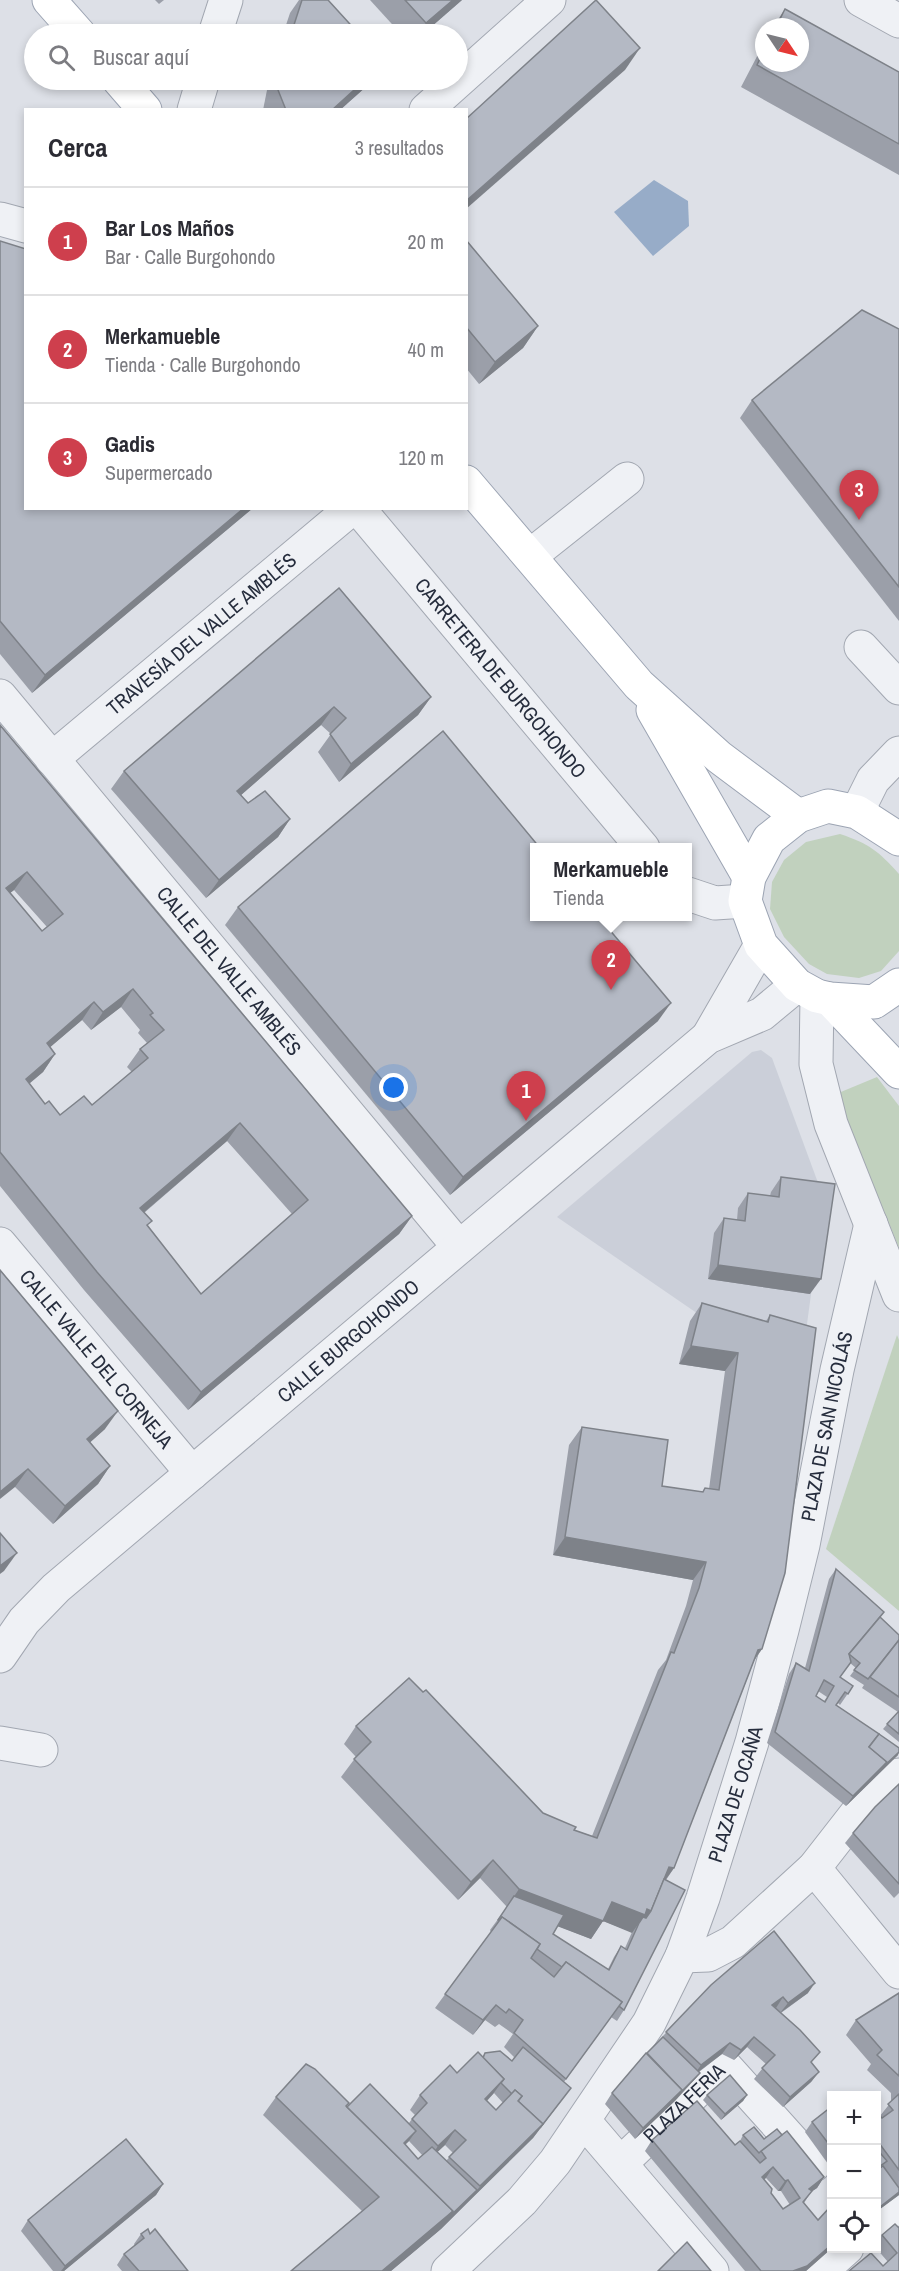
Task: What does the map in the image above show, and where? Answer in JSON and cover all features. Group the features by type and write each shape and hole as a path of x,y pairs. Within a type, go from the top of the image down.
{"main road":[{"path":"49,0 70,24"},
{"path":"128,90 144,108"},
{"path":"468,484 639,685 719,757 798,816"},
{"path":"639,685 747,889 761,945 899,1072"},
{"path":"747,889 769,839 798,816 828,806 857,812 899,840"},
{"path":"815,993 874,1002 899,985"}],"street":[{"path":"468,72 549,0"},
{"path":"861,0 899,21"},
{"path":"195,108 200,90"},
{"path":"428,108 448,90"},
{"path":"0,219 24,225"},
{"path":"530,556 627,479"},
{"name":"TRAVESÍA DEL VALLE AMBLÉS","path":"52,759 350,510"},
{"name":"CARRETERA DE BURGOHONDO","path":"360,510 639,843"},
{"path":"861,646 899,688"},
{"name":"CALLE DEL VALLE AMBLÉS","path":"0,696 459,1247"},
{"path":"857,812 873,780 899,753"},
{"path":"692,896 715,903 747,889"},
{"name":"CALLE BURGOHONDO","path":"708,1037 761,945"},
{"path":"815,993 816,1064 831,1124 899,1295"},
{"name":"CALLE BURGOHONDO","path":"0,1656 24,1622 56,1588 708,1037 815,993"},
{"name":"PLAZA DE SAN NICOLÁS","path":"782,1630 804,1545 837,1370 871,1224"},
{"name":"CALLE VALLE DEL CORNEJA","path":"0,1244 192,1473"},
{"name":"PLAZA DE OCAÑA","path":"584,2121 649,2023 682,1956 703,1898 748,1753 782,1630"},
{"path":"0,1743 41,1750"},
{"path":"682,1956 708,1955 732,1942 814,1868 860,1809 899,1775"},
{"path":"814,1868 899,1972"},
{"name":"PLAZA FERIA","path":"621,2163 724,2065 818,2170"},
{"path":"448,2271 522,2201 555,2163 584,2121 712,2271"},
{"path":"881,2219 899,2204"},
{"path":"821,2271 841,2253"}],"shaded area":[{"path":"761,1050 772,1058 824,1199 804,1346 704,1318 557,1217 752,1052"}],"green space":[{"path":"840,834 873,849 899,874 899,951 881,971 859,978 827,974 809,964 784,937 770,909 772,882 784,860 806,842"},
{"path":"877,1077 899,1106 899,1248 836,1094"},
{"path":"897,1335 899,1340 899,1611 826,1549"}],"water":[{"path":"654,180 688,201 689,226 653,256 614,212"}],"building":[{"path":"302,0 328,0 350,24 294,24"},
{"path":"405,0 453,0 426,23"},
{"path":"596,0 640,48 468,199 468,117"},
{"path":"785,9 801,18 780,18"},
{"path":"809,22 899,72 899,144 770,72 809,72"},
{"path":"278,90 354,90 334,108 285,108"},
{"path":"0,241 24,248 24,510 242,510 45,675 0,621"},
{"path":"468,242 538,326 495,362 468,329"},
{"path":"862,310 899,329 899,587 752,400"},
{"path":"339,588 431,697 351,764 330,734 346,718 334,707 237,791 248,803 265,791 290,819 219,880 124,771"},
{"path":"0,725 412,1216 201,1392 97,1272 0,1152","holes":["27,872 63,914 42,931 6,888","133,989 153,1013 150,1015 164,1030 140,1049 148,1058 92,1105 84,1096 60,1115 49,1101 45,1104 26,1079 55,1054 47,1043 94,1002 103,1012","240,1123 308,1200 201,1294 147,1225 152,1221 140,1208"]},
{"path":"443,731 536,843 530,843 530,921 602,921 671,1003 463,1177 238,907"},
{"path":"781,1177 835,1184 821,1279 718,1265 724,1218 745,1221 748,1193 779,1197"},
{"path":"0,1270 118,1411 87,1439 110,1466 65,1506 28,1469 0,1492"},
{"path":"702,1303 768,1322 770,1315 816,1328 785,1573 762,1649 758,1650 674,1868 669,1867 651,1911 647,1909 645,1915 612,1902 603,1921 519,1889 493,1860 471,1882 354,1759 371,1742 356,1726 409,1678 423,1692 426,1690 543,1813 576,1827 574,1830 597,1838 671,1652 674,1653 699,1588 706,1562 565,1537 582,1427 668,1440 662,1486 703,1492 705,1488 719,1490 738,1353 691,1346"},
{"path":"0,1533 17,1553 0,1566"},
{"path":"836,1569 884,1612 849,1654 851,1662 840,1677 853,1686 848,1694 845,1692 836,1705 879,1734 869,1747 887,1762 853,1796 775,1732 796,1663 809,1671","holes":["824,1680 834,1686 825,1702 816,1696"]},
{"path":"880,1617 899,1635 899,1640 868,1679 854,1670 860,1663 849,1654"},
{"path":"899,1640 899,1697 870,1677"},
{"path":"899,1711 899,1734 887,1724"},
{"path":"879,1734 899,1748 899,1752 883,1767 887,1762 869,1747"},
{"path":"899,1784 899,1884 853,1833"},
{"path":"664,1879 685,1890 624,2010 619,2006 622,2002 566,1962 562,1967 537,1949 540,1944 502,1917 498,1920 514,1896 564,1915 553,1934 609,1970 621,1946 627,1950 639,1923 651,1911"},
{"path":"502,1917 540,1944 531,1958 554,1977 566,1962 622,2002 566,2079 514,2033 523,2020 509,2009 506,2013 496,2005 483,2020 445,1994"},
{"path":"774,1931 815,1983 788,2003 783,1997 772,2005 820,2052 811,2062 819,2072 790,2097 762,2068 775,2055 754,2037 741,2050 730,2043 701,2065 666,2032 711,1985"},
{"path":"899,1993 899,2076 877,2055 882,2050 856,2020"},
{"path":"663,2037 700,2073 678,2095 682,2090 647,2053"},
{"path":"523,2047 571,2088 540,2128 543,2124 518,2101 522,2096 515,2090 512,2094 501,2083 504,2079 483,2058 485,2053 500,2051 512,2061"},
{"path":"478,2052 504,2079 485,2099 496,2110 515,2090 522,2096 518,2101 543,2124 480,2186 449,2157 466,2140 455,2130 438,2146 412,2119 427,2103 420,2095 450,2065 457,2073"},
{"path":"646,2053 682,2090 643,2128 612,2093"},
{"path":"306,2064 315,2069 349,2103 346,2106 453,2211 382,2271 291,2271 379,2197 276,2097"},
{"path":"730,2075 747,2095 725,2114 707,2095"},
{"path":"370,2084 416,2131 404,2143 418,2159 432,2147 477,2190 448,2218 453,2211 347,2107"},
{"path":"899,2094 899,2170 881,2146 881,2117 893,2110 888,2104"},
{"path":"697,2101 735,2145 740,2141 760,2163 766,2158 761,2151 787,2131 824,2177 809,2189 812,2191 803,2202 818,2220 827,2210 827,2248 807,2266 793,2271 761,2271 652,2140","holes":["773,2167 785,2181 788,2180 800,2198 783,2209 762,2177"]},
{"path":"827,2110 827,2142 812,2122"},
{"path":"754,2127 764,2139 777,2129 782,2135 759,2153 743,2135"},
{"path":"126,2139 163,2184 65,2266 28,2220"},
{"path":"881,2154 887,2161 881,2165"},
{"path":"883,2166 899,2188 899,2192 881,2206 881,2199 881,2167"},
{"path":"895,2224 899,2228 899,2271 849,2271 871,2253 883,2266 897,2253 882,2235"},
{"path":"148,2229 150,2234 155,2229 188,2271 139,2271 124,2254 144,2238 141,2234"},
{"path":"687,2242 711,2271 658,2271"}],"place":[{"name":"Gadis","path":"859,520"},
{"name":"Merkamueble","path":"611,990"},
{"name":"Bar Los Maños","path":"526,1121"}]}
